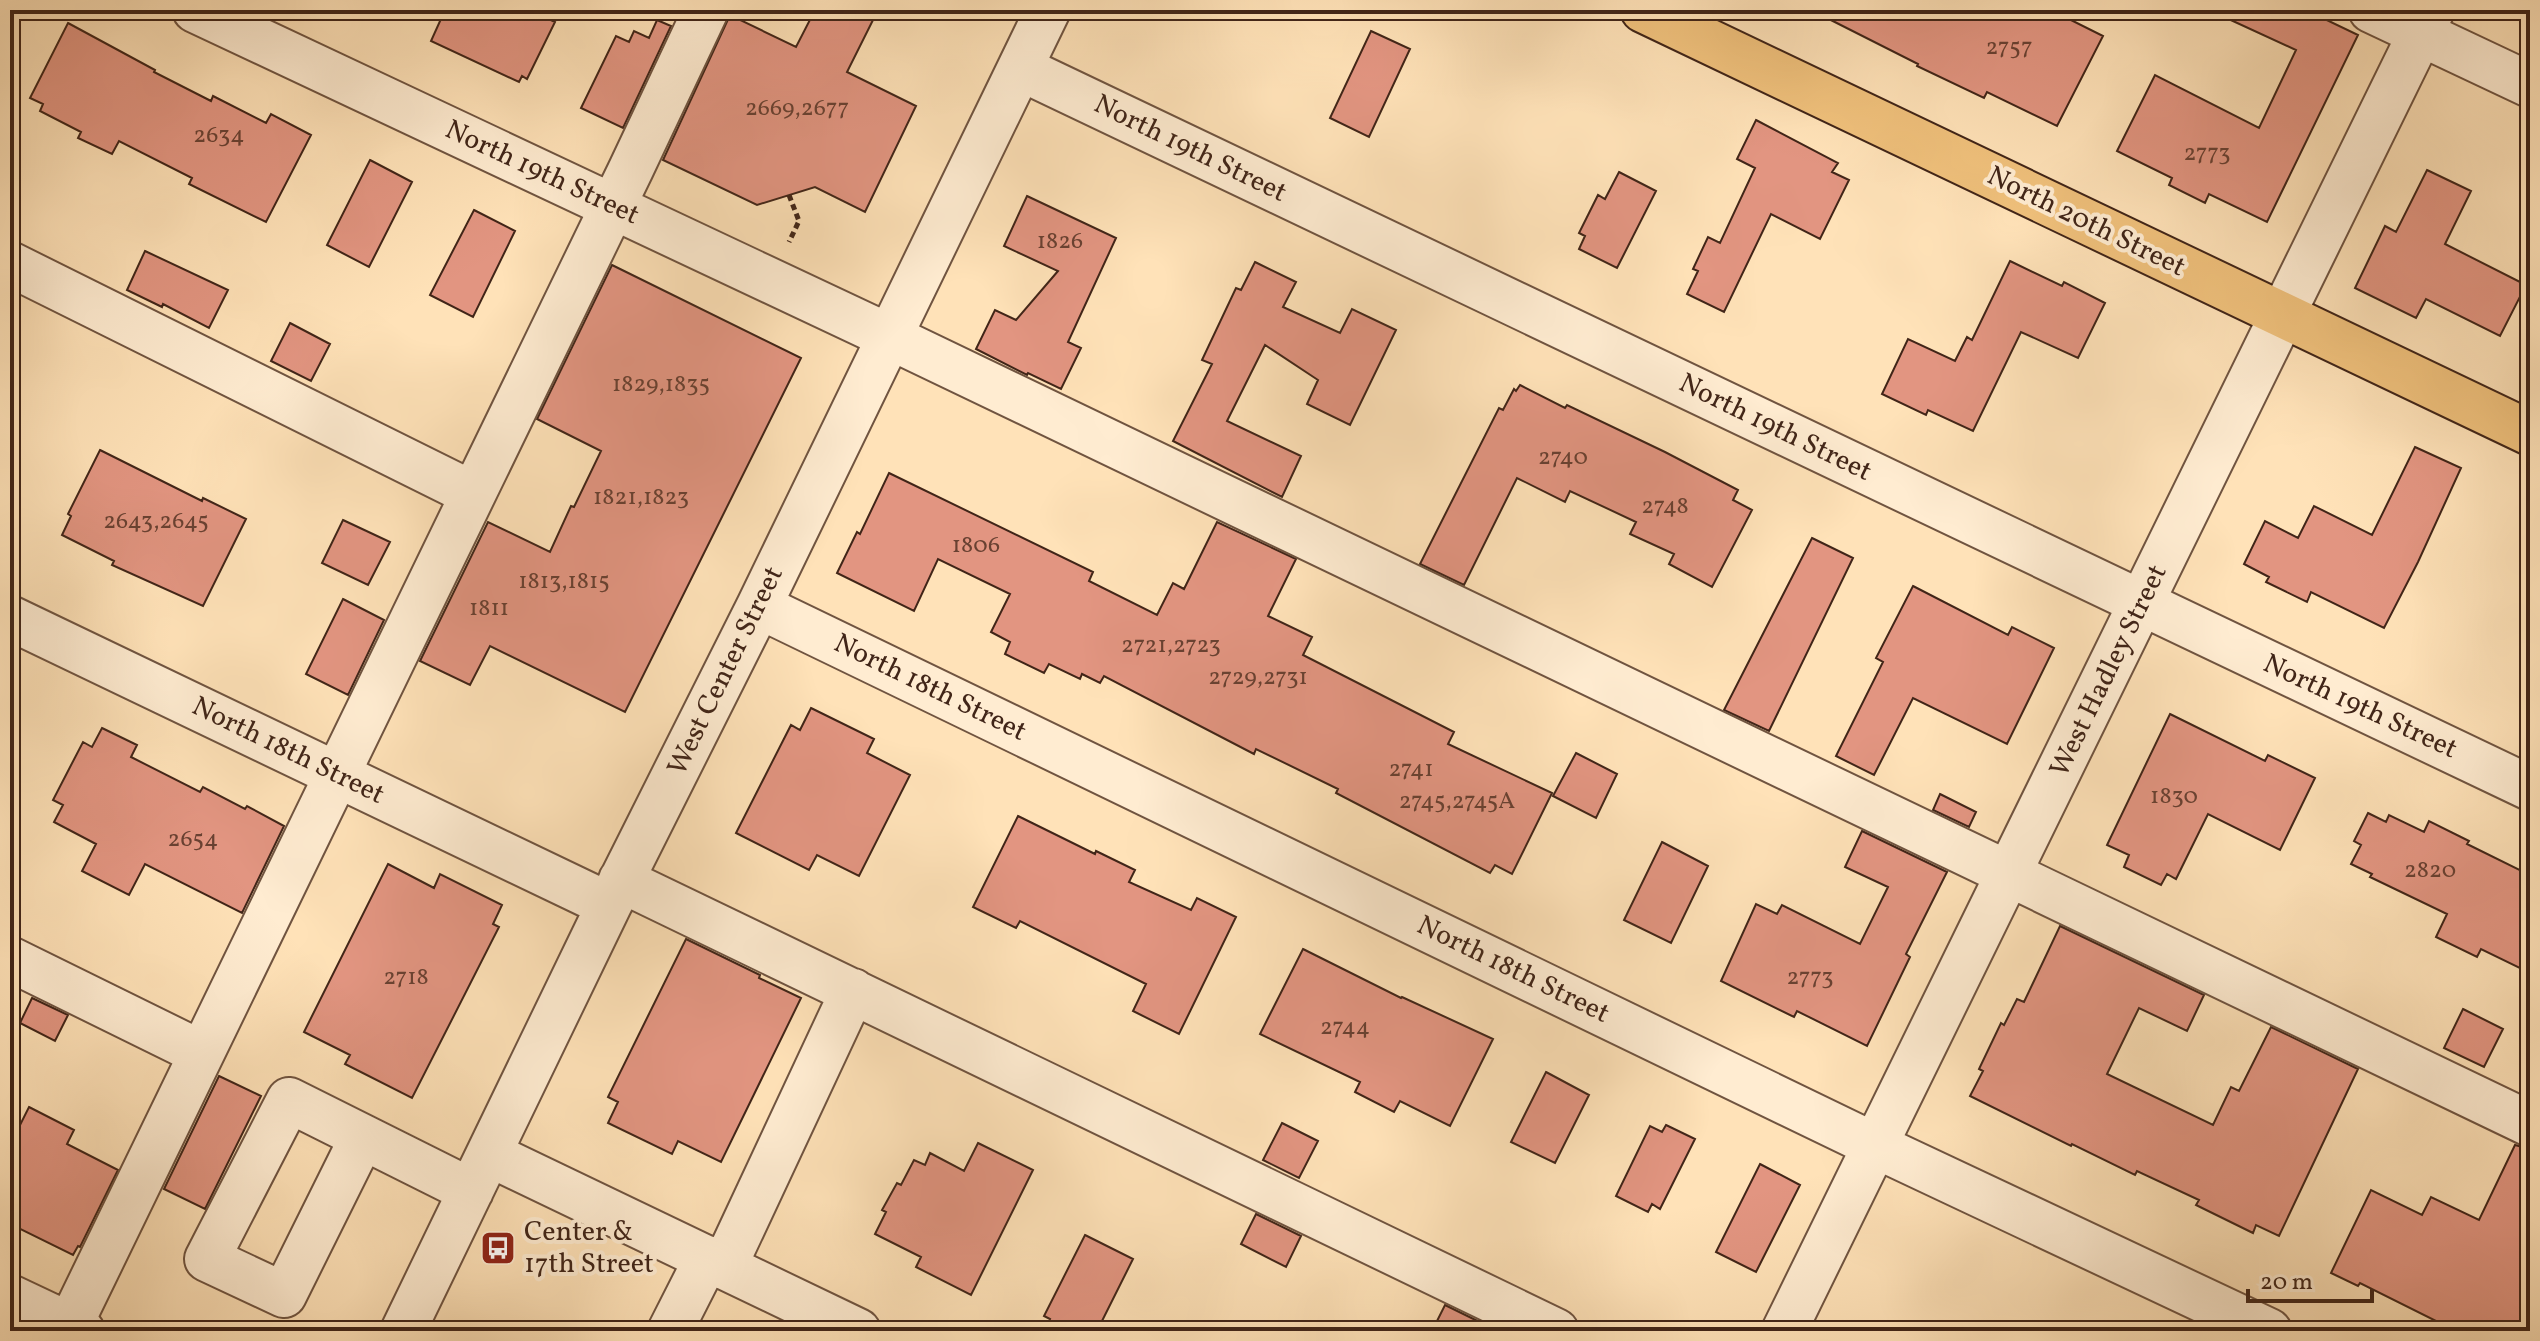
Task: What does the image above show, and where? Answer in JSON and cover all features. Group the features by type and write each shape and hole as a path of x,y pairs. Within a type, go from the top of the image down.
{"main road":[{"name":"North 20th Street","path":"1643,10 2530,433"}],"street":[{"name":"North 19th Street","path":"195,10 888,336 2530,1124"},
{"path":"10,1297 73,1329 201,1053 706,10"},
{"name":"West Center Street","path":"403,1331 1048,10"},
{"path":"2371,10 2426,22 2530,85"},
{"name":"West Hadley Street","path":"1784,1331 2426,22"},
{"name":"North 19th Street","path":"1020,68 2530,788"},
{"path":"10,264 473,494"},
{"name":"North 18th Street","path":"759,606 1874,1145 2269,1331"},
{"name":"North 18th Street","path":"10,618 336,774 853,991 1556,1331"},
{"path":"10,959 201,1053"},
{"path":"670,1331 716,1262 853,991"},
{"path":"362,1138 480,1172 716,1262 858,1331"}],"path":[{"path":"788,244 799,221 789,195"}],"building":[{"path":"445,10 530,10 555,22 527,79 522,76 519,82 431,41"},
{"path":"815,10 878,10 847,72 916,106 865,212 815,187 757,205 663,160 730,15 796,47"},
{"path":"1811,10 2051,10 2103,36 2057,126 1987,92 1984,98"},
{"path":"2209,10 2306,10 2358,35 2267,222 2209,194 2205,203 2169,185 2172,178 2117,151 2155,75 2259,128 2296,50"},
{"path":"657,20 671,26 623,128 581,108 616,36 629,42 634,31 649,38"},
{"path":"68,23 211,101 213,96 266,123 271,114 311,135 266,222 189,184 192,178 119,141 112,154 78,138 81,132 40,111 43,104 30,98"},
{"path":"1371,31 1410,49 1369,137 1330,118"},
{"path":"1756,120 1838,163 1832,172 1849,180 1820,239 1771,214 1724,312 1687,294 1698,271 1693,269 1708,237 1720,243 1755,168 1737,159"},
{"path":"370,160 412,182 369,267 327,245"},
{"path":"2427,170 2471,191 2445,244 2526,285 2500,336 2426,299 2416,318 2355,288 2385,226 2396,232"},
{"path":"1619,172 1656,191 1617,268 1579,249 1585,236 1579,233 1598,195 1605,199"},
{"path":"1027,196 1116,238 1068,342 1081,348 1061,389 976,349 995,310 1016,320 1058,271 1004,246"},
{"path":"474,210 515,231 473,317 430,295"},
{"path":"145,251 228,290 209,328 163,304 162,307 127,290"},
{"path":"2010,261 2062,286 2064,282 2105,303 2078,358 2021,332 1973,431 1928,410 1926,415 1882,394 1908,339 1955,361 1967,337 1972,340"},
{"path":"1255,262 1296,282 1283,307 1340,333 1352,309 1396,330 1350,425 1307,404 1318,380 1265,345 1227,421 1301,456 1282,497 1173,441 1212,364 1202,360 1236,288 1241,290"},
{"path":"612,265 801,358 625,712 490,646 470,685 420,661 488,522 550,552 571,506 574,507 601,451 537,419"},
{"path":"290,323 330,344 311,381 271,361"},
{"path":"1520,385 1665,452 1738,490 1733,500 1752,510 1712,587 1669,564 1674,554 1630,534 1636,522 1570,491 1565,502 1517,478 1464,585 1420,564 1499,408 1503,410 1514,389 1516,391"},
{"path":"2415,447 2461,468 2384,628 2311,592 2307,602 2266,582 2269,577 2244,564 2265,521 2298,538 2314,506 2372,535"},
{"path":"100,450 202,501 203,498 246,519 203,606 112,565 114,561 62,535 71,516 68,514"},
{"path":"889,473 1093,572 1089,581 1157,615 1173,583 1184,589 1217,522 1296,559 1268,616 1312,637 1303,655 1454,732 1448,744 1552,793 1512,874 1495,865 1490,873 1336,793 1338,789 1256,749 1254,754 1104,676 1100,683 1082,674 1080,679 1049,664 1044,673 1005,654 1010,642 991,632 1010,594 938,559 914,611 837,573 857,532 860,534"},
{"path":"343,520 390,542 368,585 322,563"},
{"path":"1812,538 1853,558 1769,731 1724,710"},
{"path":"1913,586 2008,635 2012,627 2054,648 2007,744 1913,698 1874,775 1836,756 1883,662 1876,658"},
{"path":"343,599 384,620 348,695 306,674"},
{"path":"811,708 874,739 867,753 910,775 859,876 817,855 809,870 736,833 791,725 800,730"},
{"path":"2170,714 2265,761 2268,755 2315,778 2280,850 2208,814 2176,879 2167,874 2161,885 2124,867 2129,855 2107,845"},
{"path":"102,728 137,745 131,757 200,792 203,787 284,826 242,913 145,864 129,895 82,871 96,844 54,822 63,805 53,800 83,742 92,747"},
{"path":"1576,753 1617,774 1596,818 1553,796"},
{"path":"1940,794 1976,812 1969,827 1933,810"},
{"path":"2368,813 2386,822 2389,815 2424,832 2429,821 2530,875 2530,973 2481,949 2477,957 2436,937 2447,914 2370,877 2372,874 2351,864 2361,845 2354,841"},
{"path":"1018,816 1135,870 1129,882 1191,910 1197,898 1236,917 1179,1034 1133,1011 1146,984 1020,921 1016,928 973,907"},
{"path":"1862,831 1947,872 1906,954 1910,957 1867,1046 1797,1011 1794,1017 1721,981 1756,904 1777,914 1782,905 1860,944 1888,887 1845,867"},
{"path":"1662,842 1708,866 1671,943 1624,920"},
{"path":"388,864 434,888 440,874 502,905 493,924 499,927 412,1098 345,1064 350,1055 304,1032"},
{"path":"2060,926 2204,995 2187,1031 2139,1008 2107,1074 2213,1125 2231,1087 2239,1091 2271,1027 2358,1069 2279,1236 2256,1225 2253,1233 2196,1205 2199,1200 2137,1171 2135,1175 2071,1146 1970,1096 2001,1023 2004,1025 2017,999 2024,1002"},
{"path":"686,939 801,998 721,1162 678,1141 672,1154 608,1123 618,1102 608,1097"},
{"path":"1303,949 1493,1039 1450,1126 1400,1101 1394,1112 1355,1092 1360,1082 1260,1034"},
{"path":"32,998 68,1015 55,1041 20,1023"},
{"path":"2463,1009 2503,1029 2484,1067 2444,1048"},
{"path":"1546,1072 1589,1095 1555,1163 1511,1142"},
{"path":"219,1076 261,1096 205,1209 164,1189"},
{"path":"29,1107 74,1130 67,1144 118,1170 80,1247 73,1255 10,1224 10,1145"},
{"path":"1282,1123 1318,1141 1299,1178 1263,1160"},
{"path":"1666,1125 1695,1139 1660,1209 1652,1204 1648,1212 1616,1196 1650,1126 1662,1132"},
{"path":"978,1143 1033,1170 971,1295 916,1267 921,1257 875,1234 886,1212 882,1210 897,1183 901,1185 914,1160 925,1165 930,1153 964,1171"},
{"path":"2515,1145 2530,1149 2530,1331 2456,1331 2360,1283 2358,1286 2331,1273 2371,1190 2422,1215 2431,1197 2479,1220"},
{"path":"1760,1164 1800,1185 1756,1272 1716,1252"},
{"path":"1256,1214 1301,1236 1286,1267 1241,1244"},
{"path":"1085,1235 1133,1259 1097,1331 1044,1331 1050,1319 1044,1316"},
{"path":"1445,1305 1498,1331 1432,1331"}],"place":[{"name":"Center & 17th Street","path":"498,1248"}]}
